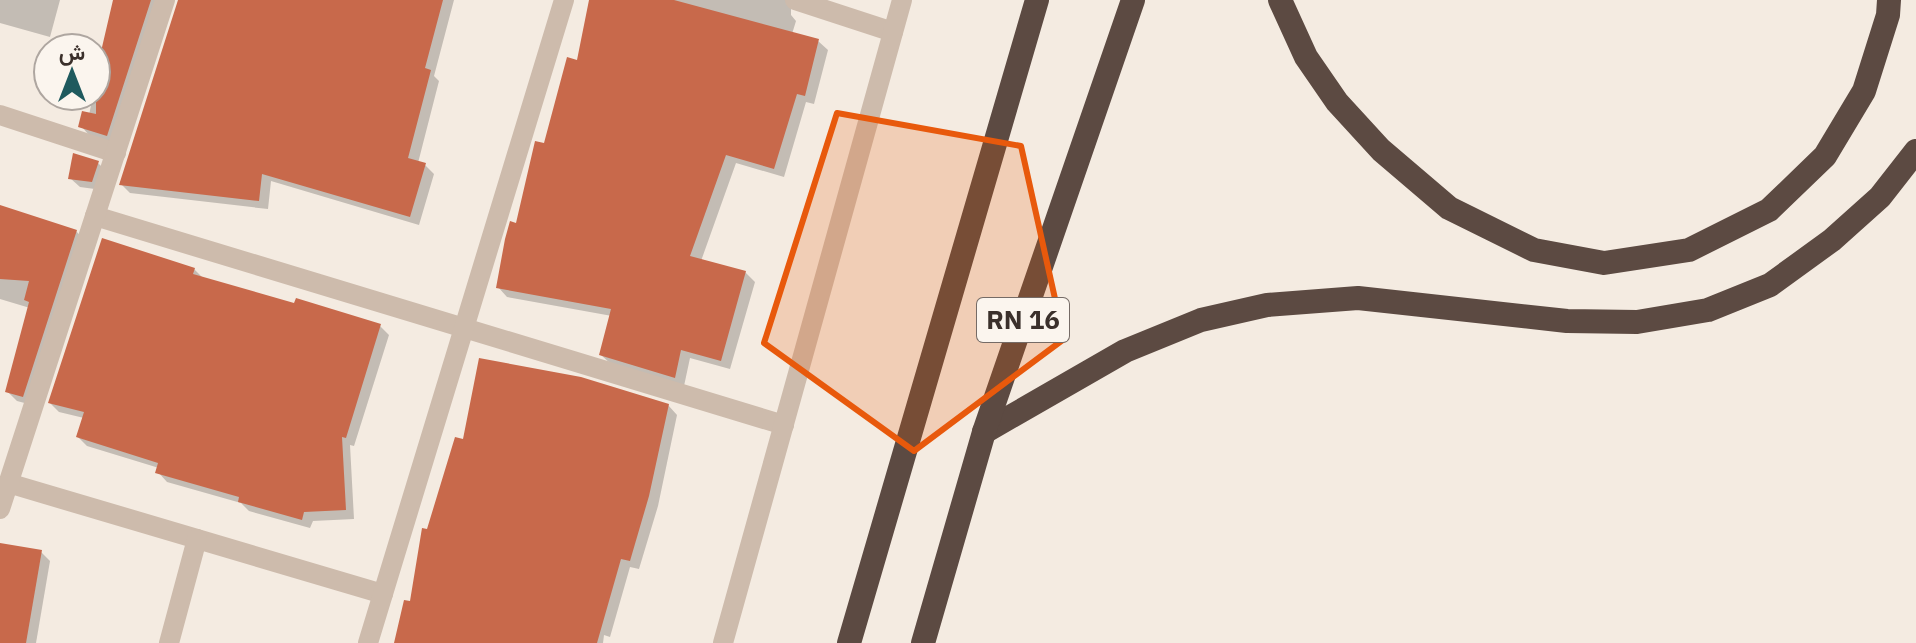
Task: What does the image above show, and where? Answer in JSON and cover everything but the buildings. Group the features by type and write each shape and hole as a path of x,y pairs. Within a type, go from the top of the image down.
{"highway":[{"name":"RN 16","path":"849,643 1037,0"},
{"name":"RN 16","path":"923,643 984,432 1133,0"},
{"path":"1280,0 1306,57 1337,102 1381,150 1449,208 1534,250 1604,263 1689,250 1769,210 1825,156 1864,91 1888,15 1889,0"},
{"path":"984,432 1125,351 1201,320 1267,305 1358,298 1567,321 1637,322 1708,310 1770,285 1832,240 1880,197 1916,151"}],"street":[{"path":"0,509 165,0"},
{"path":"368,643 564,0"},
{"path":"795,0 893,32"},
{"path":"723,643 902,0"},
{"path":"0,115 116,153"},
{"path":"95,216 784,425"},
{"path":"8,483 383,594"},
{"path":"169,643 197,539"}],"highlighted area":[{"path":"837,113 1021,146 1064,339 914,451 764,343"}]}
